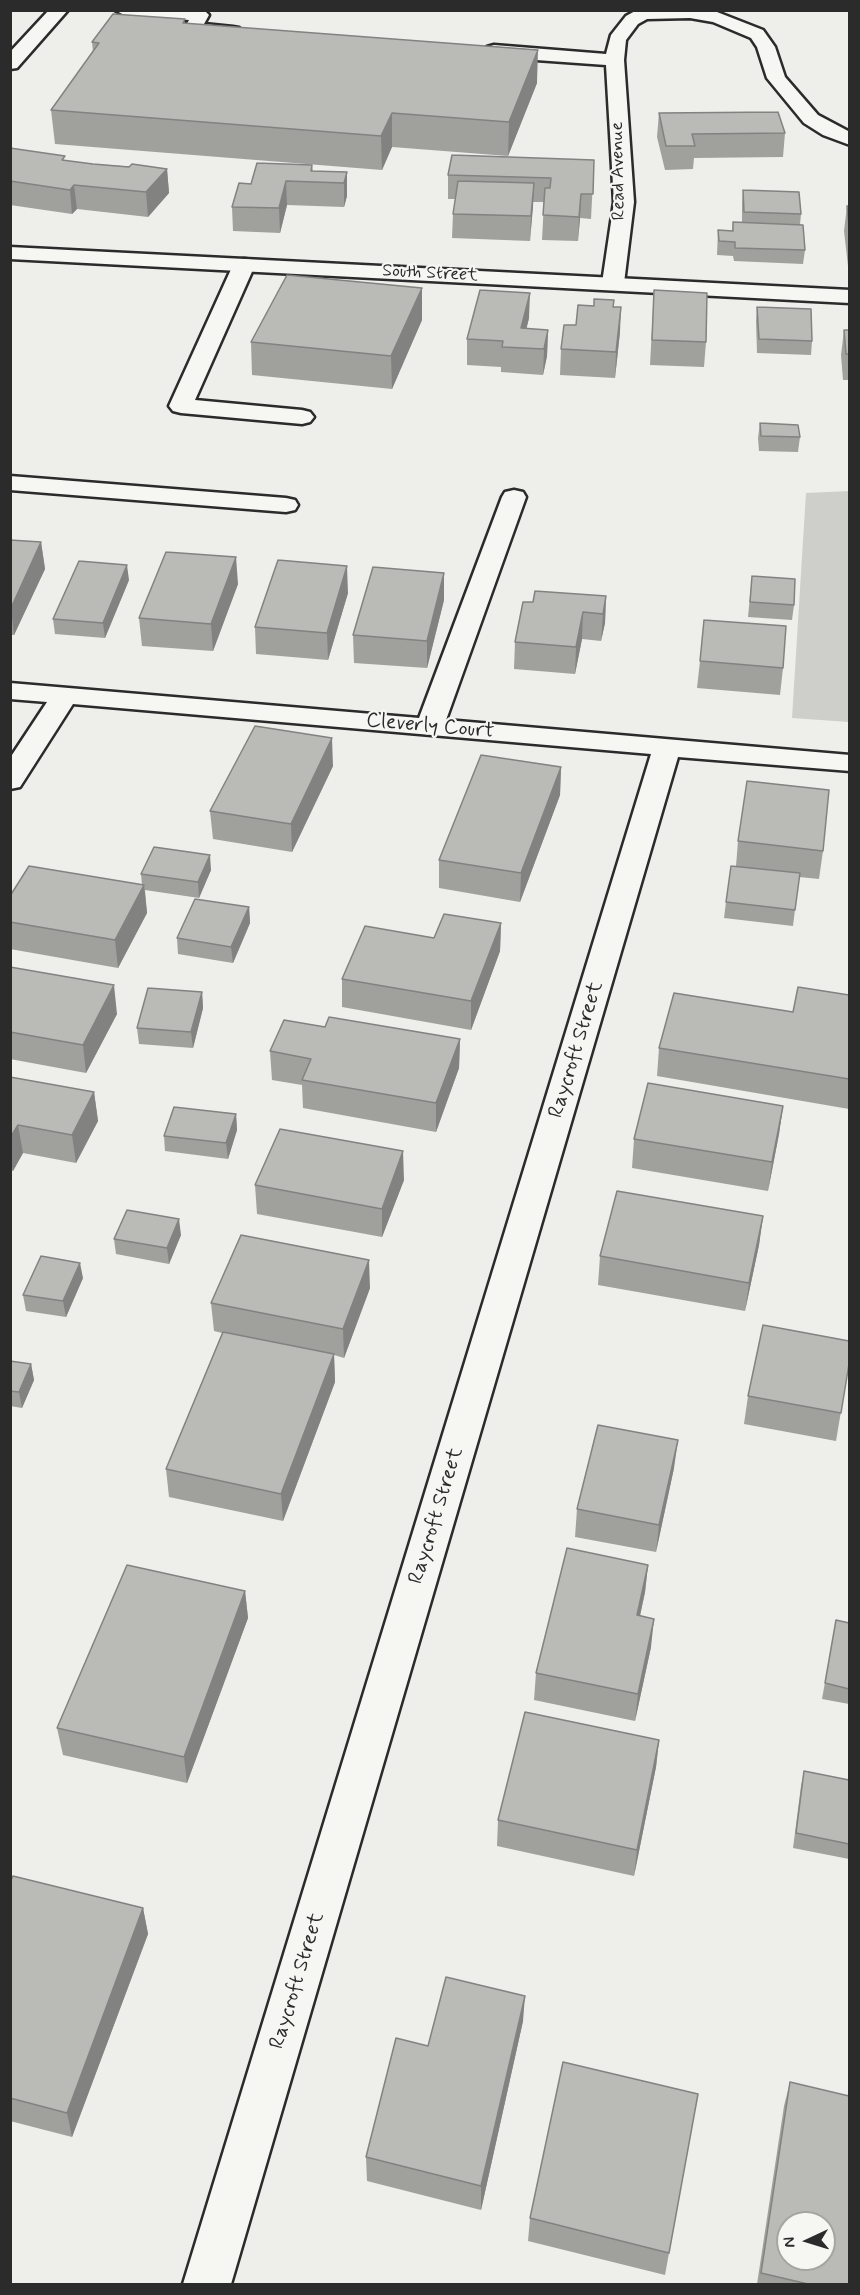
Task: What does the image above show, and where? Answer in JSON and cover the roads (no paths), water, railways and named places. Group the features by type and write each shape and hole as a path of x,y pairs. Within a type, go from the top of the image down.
{"street":[{"path":"10,64 59,10"},
{"path":"124,10 200,15 193,29 252,33"},
{"name":"Read Avenue","path":"613,283 624,202 615,60 617,39 623,28 632,20 645,14 690,13 717,17 757,34 766,47 776,78 794,100 811,118 830,131 849,139"},
{"path":"474,49 615,60"},
{"name":"South Street","path":"10,253 849,297"},
{"path":"244,265 181,406 302,417"},
{"path":"10,483 286,505"},
{"path":"429,726 514,497"},
{"name":"Cleverly Court","path":"10,691 849,763"},
{"path":"10,781 64,696"},
{"name":"Raycroft Street","path":"207,2284 668,747"}]}
